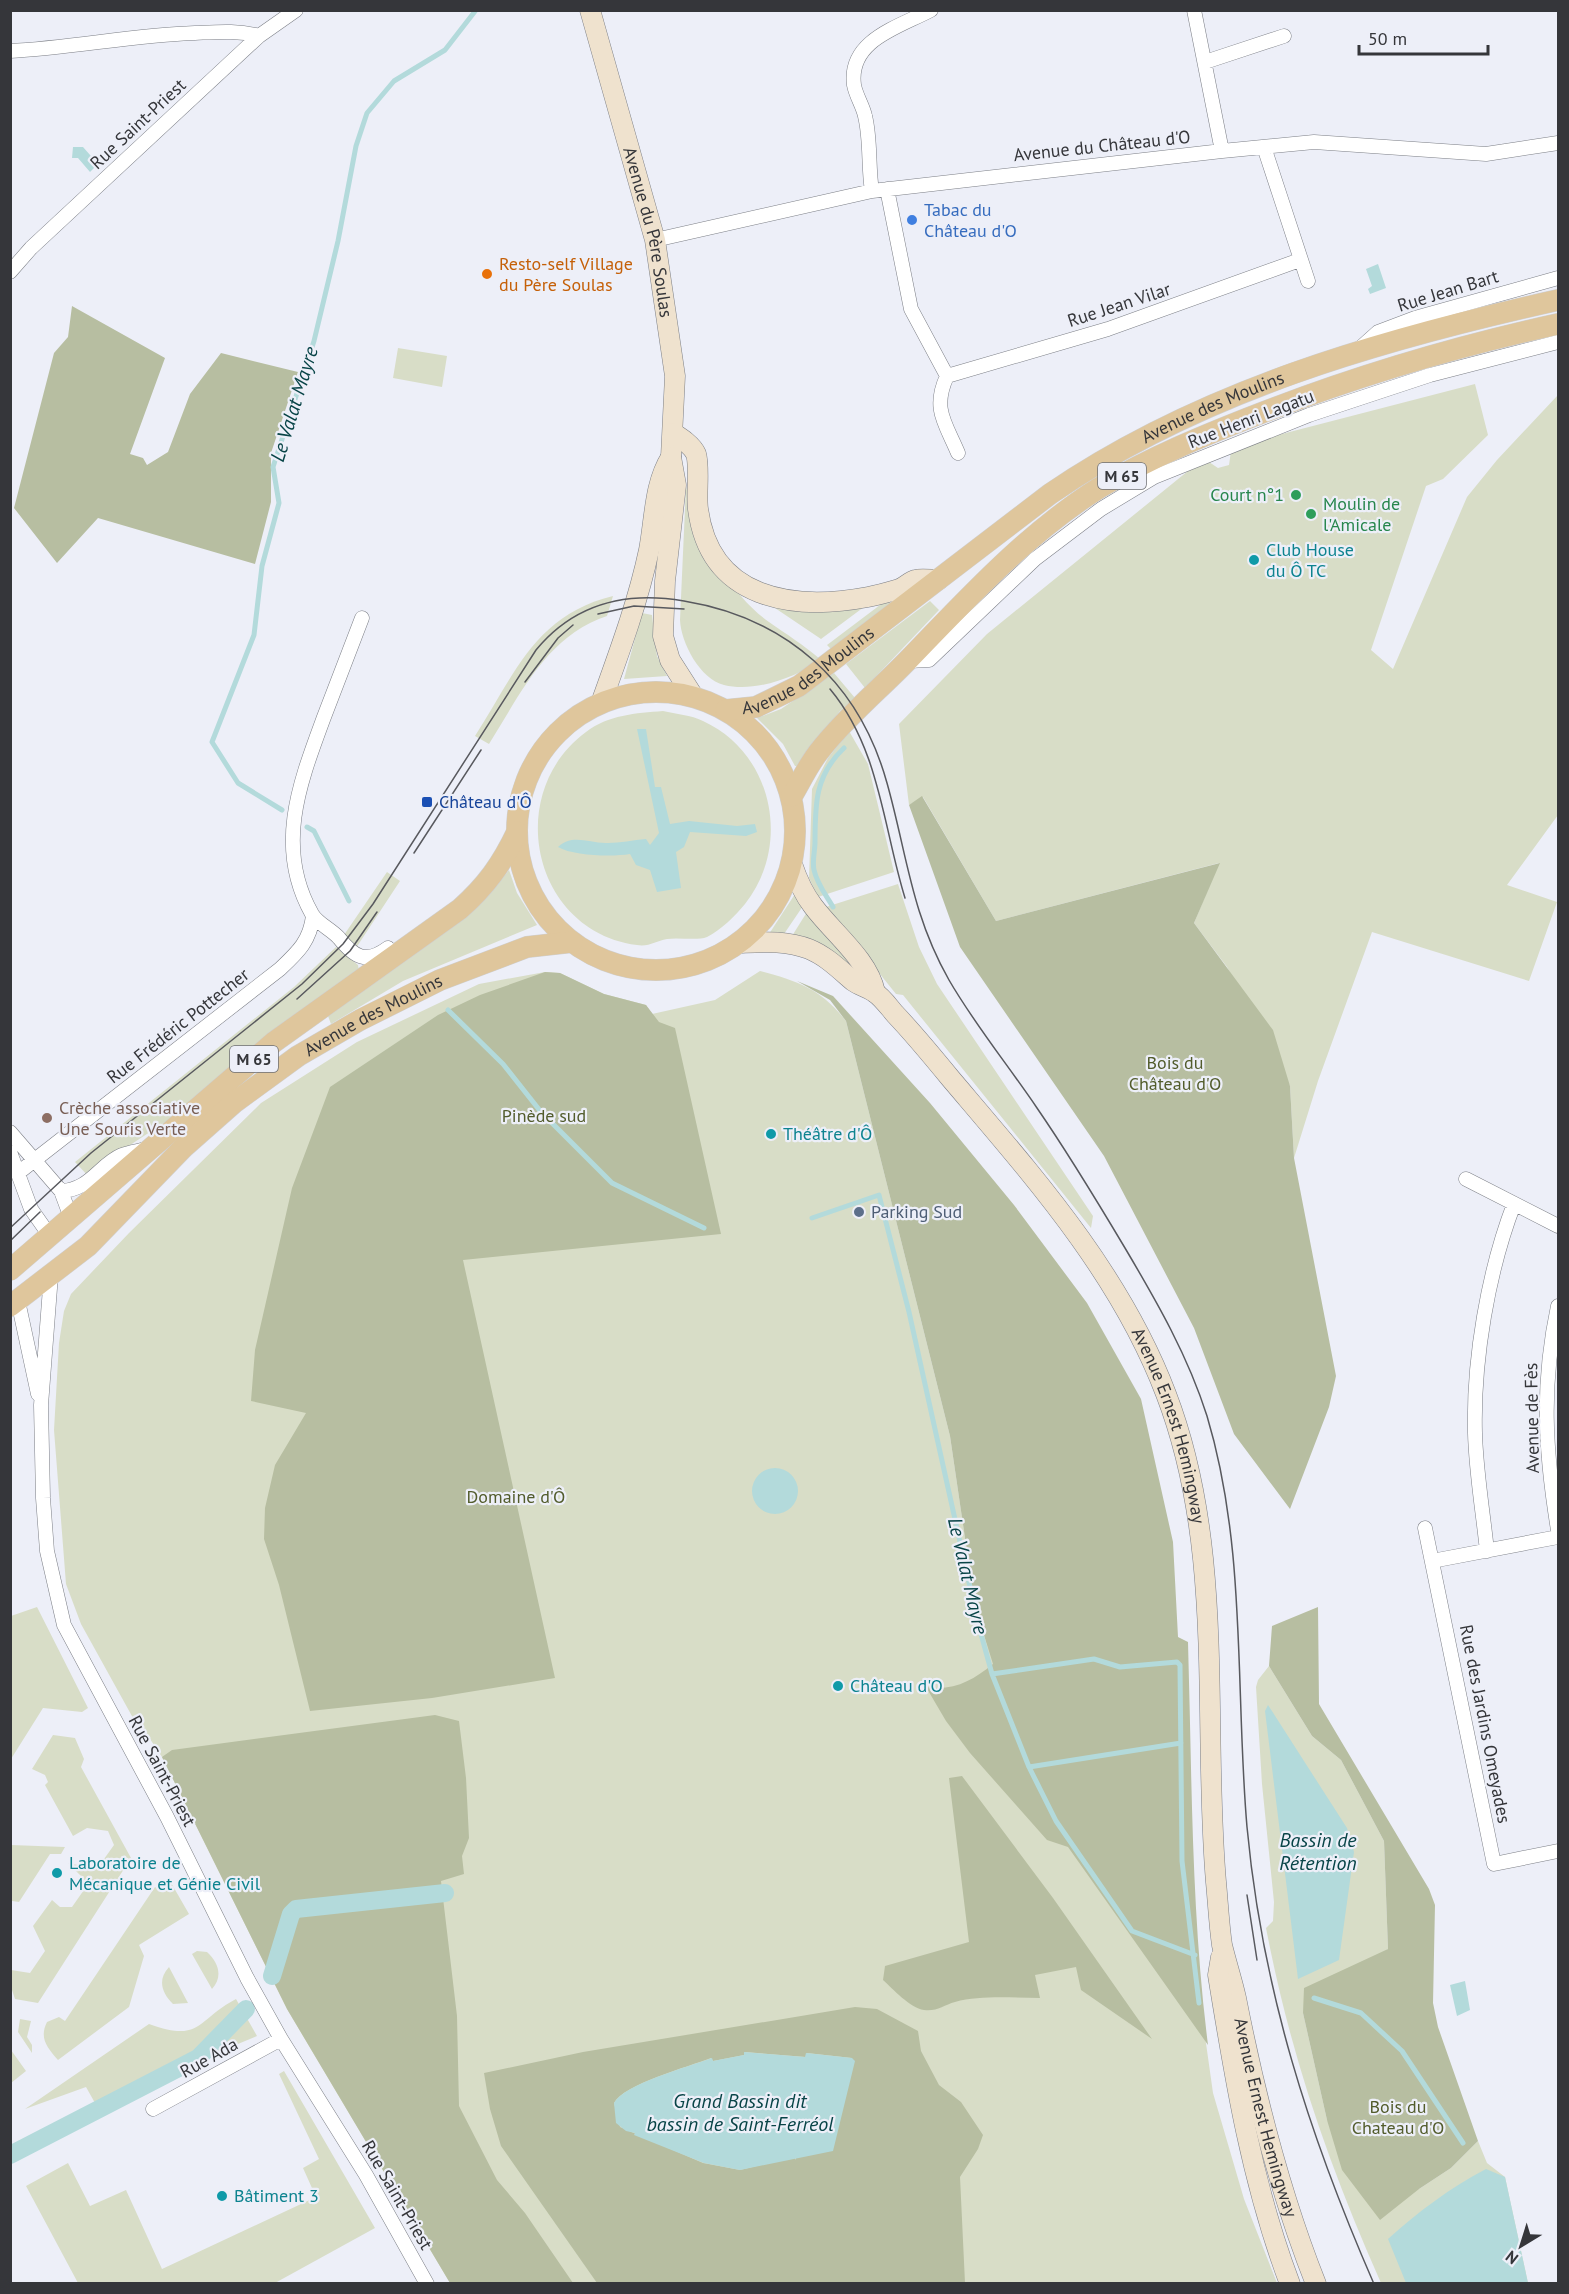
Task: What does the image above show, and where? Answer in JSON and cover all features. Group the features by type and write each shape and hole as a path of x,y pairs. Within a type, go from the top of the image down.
{"main road":[{"name":"Avenue du Père Soulas","path":"590,10 655,240 675,376 671,457 676,485 665,581 663,636 670,660 693,696"},
{"name":"Avenue des Moulins","path":"726,710 756,707 798,686 1050,494 1092,466 1171,424 1271,383 1355,353 1558,300"},
{"name":"Avenue des Moulins","path":"792,796 820,750 981,583 1044,528 1099,489 1179,446 1360,377 1460,347 1558,324"},
{"path":"673,433 688,444 696,455 696,495 700,527 710,547 723,567 740,582 762,595 782,601 846,601 901,588 915,580 938,580"},
{"name":"Avenue du Père Soulas","path":"601,703 649,550 661,472 671,457"},
{"path":"651,692 693,696 726,710 749,726 768,747 782,770 792,796 796,830 792,864 784,887 772,909 758,927 739,943 705,962 677,969 649,970 622,966 596,956 572,942 543,911 532,893 524,874 517,832 522,792 539,754 566,724 601,703 630,693 651,692"},
{"name":"Avenue des Moulins","path":"10,1270 32,1253 148,1148 274,1042 451,916 483,888 498,870 517,832"},
{"name":"Avenue Ernest Hemingway","path":"792,864 798,883 812,906 871,976 874,992"},
{"name":"Avenue des Moulins","path":"14,1303 88,1246 183,1148 226,1110 298,1056 360,1020 440,980 527,947 572,942"},
{"name":"Avenue Ernest Hemingway","path":"739,943 786,943 808,949 834,965 858,985 874,992 913,1034 1073,1228 1128,1311 1166,1395 1191,1478 1203,1557 1208,1611 1213,1832 1223,1948 1231,1970 1247,2056 1270,2148 1296,2235 1316,2283"},
{"path":"51,1275 76,1230 71,1218"},
{"path":"14,1303 16,1287 32,1253"},
{"name":"Avenue Ernest Hemingway","path":"1223,1948 1218,1975 1238,2094 1256,2179 1290,2283"}],"street":[{"name":"Rue Saint-Priest","path":"10,272 31,248 259,36 296,10"},
{"path":"872,191 865,117 854,85 861,50 874,39 931,10"},
{"path":"1194,10 1222,151"},
{"path":"10,51 54,49 170,34 242,31 259,36"},
{"path":"1205,62 1284,36"},
{"name":"Avenue du Château d'O","path":"655,240 872,191 1222,151 1314,142 1486,154 1558,143"},
{"path":"1264,147 1308,281"},
{"path":"887,189 912,309 947,376 940,393 938,407 958,453"},
{"name":"Rue Jean Vilar","path":"947,376 1108,329 1300,260"},
{"name":"Rue Jean Bart","path":"1355,353 1378,332 1414,318 1558,278"},
{"name":"Rue Henri Lagatu","path":"907,661 929,660 1013,578 1057,541 1101,509 1154,477 1309,415 1430,375 1558,342"},
{"path":"362,618 299,784 293,849 296,877 313,916 350,951 368,959 376,957 414,931 451,916"},
{"name":"Rue Frédéric Pottecher","path":"18,1173 280,969 303,947 311,932 313,916"},
{"path":"10,1132 61,1191 71,1218"},
{"path":"61,1191 72,1191 87,1184 121,1155 148,1148"},
{"path":"10,1152 31,1209 50,1236"},
{"path":"1466,1179 1558,1226"},
{"path":"1487,1551 1475,1432 1479,1358 1491,1287 1514,1204"},
{"name":"Rue Saint-Priest","path":"51,1275 41,1405 47,1551 64,1625 167,1817 247,1978 281,2039 366,2175 427,2283"},
{"name":"Rue Saint-Priest","path":"14,1303 41,1405"},
{"name":"Avenue de Fès","path":"1558,1306 1549,1352 1545,1402 1546,1453 1558,1530"},
{"path":"10,1335 27,1351"},
{"name":"Rue des Jardins Omeyades","path":"1425,1528 1494,1864 1558,1851"},
{"path":"1432,1561 1558,1537"},
{"name":"Rue Ada","path":"153,2109 281,2039"}],"green space":[{"path":"72,306 165,358 130,454 143,458 147,465 168,452 190,394 221,353 298,372 271,453 271,502 255,564 98,518 57,563 14,508 54,353 68,337"},
{"path":"398,348 447,356 442,387 393,378"},
{"path":"1475,384 1488,435 1443,479 1426,486 1371,650 1393,669 1467,497 1497,460 1558,395 1558,815 1507,885 1557,902 1529,981 1372,932 1318,1081 1294,1158 1290,1086 1227,967 1194,923 1219,863 996,921 923,797 909,805 899,724 987,634 1188,471 1209,462 1218,468 1229,465 1231,451 1278,435"},
{"path":"686,486 706,542 716,561 741,596 769,622 821,660 775,682 736,687 724,685 707,676 693,659 684,639 680,620"},
{"path":"613,596 607,616 586,625 568,637 538,668 489,744 475,736 516,669 546,632 564,617 586,605"},
{"path":"901,596 833,651 827,645 880,605 878,601"},
{"path":"930,601 939,610 865,688 846,664"},
{"path":"868,604 821,639 775,608 776,606"},
{"path":"642,613 652,615 657,656 667,676 624,679"},
{"path":"834,673 855,698 840,711 798,766 795,766 783,744 757,718 781,709"},
{"path":"663,711 703,721 727,736 746,755 759,777 768,802 771,829 768,855 760,881 745,904 717,931 703,938 672,939 649,945 637,945 601,934 573,914 553,888 541,856 538,823 544,789 560,758 586,732 613,718"},
{"path":"849,731 868,764 894,872 818,897 809,878 812,789 828,758"},
{"name":"Bois du Château d'O","path":"922,796 996,921 1220,863 1194,923 1273,1030 1290,1086 1294,1158 1336,1376 1329,1407 1290,1509 1234,1434 1194,1328 1104,1156 960,947 909,805"},
{"path":"509,870 517,893 537,925 403,981 331,1024 328,1016 489,895"},
{"path":"387,872 400,881 356,948 344,935"},
{"path":"898,884 919,947 937,984 1093,1216 1091,1228 903,995 896,994 826,907"},
{"path":"795,894 803,906 784,934 769,934"},
{"path":"807,912 855,968 854,970 792,936"},
{"path":"336,947 358,965 359,971 185,1109 121,1151 90,1178 75,1162 294,987"},
{"name":"Domaine d'Ô","path":"760,971 808,988 827,1001 846,1021 950,1436 975,1606 1203,2022 1213,2093 1244,2199 1277,2283 450,2283 287,2009 162,1757 144,1730 138,1727 81,1624 66,1584 54,1430 59,1343 64,1311 71,1294 129,1233 261,1103 357,1042 479,984 545,972 560,973 604,994 646,1005 652,1014 715,1000"},
{"name":"Pinède sud","path":"545,972 560,973 604,994 646,1005 659,1022 675,1028 721,1234 463,1260 555,1678 432,1698 310,1711 279,1585 264,1539 265,1508 275,1465 306,1413 251,1401 255,1350 292,1188 330,1087 438,1015 480,995"},
{"path":"797,981 833,996 930,1103 1014,1205 1087,1303 1141,1399 1173,1542 1178,1637 1188,1642 1195,1894 1208,2045 1068,1847 1047,1840 970,1753 946,1721 926,1687 954,1686 978,1675 993,1664 975,1606 950,1436 846,1021 830,1000"},
{"path":"37,1607 88,1708 82,1712 43,1708 11,1759 11,1616"},
{"name":"Bois du Chateau d'O","path":"1318,1607 1319,1704 1429,1889 1435,1905 1433,2003 1438,2027 1478,2141 1451,2168 1419,2189 1380,2220 1342,2170 1327,2120 1303,2013 1304,1988 1388,1949 1384,1841 1341,1760 1312,1736 1269,1666 1272,1626"},
{"path":"1269,1666 1312,1736 1341,1760 1384,1841 1388,1949 1303,2013 1327,2120 1419,2189 1451,2168 1478,2141 1487,2163 1505,2177 1528,2283 1381,2283 1362,2239 1328,2152 1299,2065 1266,1928 1273,1921 1274,1902 1262,1784 1256,1687 1258,1680"},
{"path":"435,1715 459,1721 466,1778 469,1838 462,1856 464,1874 441,1881 457,2016 459,2106 497,2180 525,2213 573,2283 450,2283 287,2009 162,1757 172,1750"},
{"path":"53,1735 75,1738 84,1759 81,1767 131,1858 38,2003 15,1999 11,1987 11,1970 30,1973 45,1951 33,1926 52,1900 60,1907 72,1907 86,1887 82,1877 68,1863 87,1867 104,1859 114,1845 108,1831 87,1828 73,1836 45,1785 48,1782 45,1775 32,1769"},
{"path":"962,1776 1053,1898 1152,2039 1081,1990 1076,1967 1035,1975 1040,1998 975,1998 928,2010 919,2009 908,2002 883,1980 885,1966 969,1942 949,1778"},
{"path":"11,1845 65,1847 61,1854 50,1854 19,1902 12,1901 11,1897"},
{"path":"170,1881 189,1914 139,1945 144,1956 129,2007 58,2060 44,2038 47,2022 59,2017 65,2021 155,1887 162,1892"},
{"path":"197,1951 207,1952 217,1965 218,1980 212,1989 192,1954"},
{"path":"169,1967 188,2003 173,2004 166,1995 162,1982"},
{"path":"236,1999 257,2036 95,2103 86,2087 25,2109 149,2024 179,2031 189,2030"},
{"path":"855,2007 877,2009 918,2031 921,2051 939,2085 961,2102 983,2135 978,2149 960,2177 965,2283 597,2283 501,2146 490,2109 484,2073 583,2052","holes":["745,2052 806,2057 807,2053 852,2058 795,2160 795,2157 740,2170 703,2163 620,2127 614,2103 630,2089 658,2077 711,2058 713,2061 744,2055"]},
{"path":"20,2019 31,2021 27,2037 32,2045 32,2053 18,2032"},
{"path":"11,2050 26,2071 10,2083"},
{"path":"284,2071 375,2228 275,2283 78,2283 26,2186 68,2163 90,2206 126,2190 162,2269 316,2197 303,2168 319,2159 279,2074"}],"water":[{"path":"73,147 83,147 98,164 90,172 78,158 72,158"},
{"path":"1378,264 1386,288 1370,294 1368,289 1372,286 1366,269"},
{"path":"637,729 646,729 655,787 661,787 670,824 689,821 737,826 755,824 757,832 746,836 690,832 684,847 676,852 681,888 657,892 650,870 636,865 630,854 593,855 558,847 576,840 617,843 646,839 650,845 659,833"},
{"path":"775,1468 784,1469 792,1474 797,1482 797,1500 792,1508 784,1513 775,1514 766,1513 758,1508 753,1500 752,1491 753,1482 758,1474 766,1469"},
{"name":"Bassin de Rétention","path":"1268,1705 1347,1828 1354,1852 1339,1960 1298,1979 1265,1711"},
{"path":"1465,1981 1470,2010 1457,2016 1450,1985"},
{"name":"Grand Bassin dit bassin de Saint-Ferréol","path":"744,2052 805,2057 806,2053 852,2058 855,2061 833,2151 740,2170 704,2163 634,2135 635,2133 626,2131 616,2123 614,2103 630,2089 712,2058 713,2061 744,2055"},
{"path":"1486,2169 1505,2177 1528,2283 1406,2283 1388,2239 1435,2201"}],"waterway":[{"name":"Le Valat Mayre","path":"282,810 238,783 212,742 254,635 262,566 279,503 273,467 314,341 338,241 356,146 367,113 394,81 445,50 476,10"},
{"path":"833,907 819,885 814,870 815,816 822,780 834,758 844,748"},
{"name":"Le Valat Mayre","path":"307,827 314,831 349,901"},
{"name":"Le Valat Mayre","path":"448,1010 503,1064 541,1112"},
{"name":"Le Valat Mayre","path":"552,1123 612,1183 704,1228"},
{"name":"Le Valat Mayre","path":"812,1218 879,1195 909,1312 978,1623 992,1674 1029,1767 1056,1821 1132,1931 1195,1955"},
{"path":"992,1674 1094,1659 1120,1667 1177,1662 1180,1665 1182,1861 1199,2003"},
{"path":"1029,1767 1181,1743"},
{"path":"272,1976 291,1914 296,1909 445,1893"},
{"name":"Le Valat Mayre","path":"1314,1998 1361,2013 1402,2051 1463,2143"},
{"path":"10,2155 198,2058 246,2009"}],"tram line":[{"path":"10,1228 91,1153 302,984 343,944 373,904 536,650 551,634 567,622 602,604 622,600 663,598 684,601 721,610 755,622 786,639 814,660 838,686 858,714 874,747 887,783 918,907 936,955 970,1013 1049,1125 1137,1268 1191,1372 1207,1416 1220,1466 1234,1568 1247,1827 1264,1946 1277,2004 1309,2117 1350,2228 1374,2284"},
{"path":"598,614 634,606 684,609"},
{"path":"525,682 558,638 573,625"},
{"path":"830,689 847,712 870,763 905,898"},
{"path":"414,853 481,750"},
{"path":"297,999 350,951 377,912"},
{"path":"10,1241 40,1212"},
{"path":"1247,1895 1257,1960"}],"place":[{"name":"Tabac du Château d'O","path":"912,220"},
{"name":"Resto-self Village du Père Soulas","path":"487,274"},
{"name":"Court n°1","path":"1296,495"},
{"name":"Moulin de l'Amicale","path":"1311,514"},
{"name":"Club House du Ô TC","path":"1254,560"},
{"name":"Château d'Ô","path":"427,802"},
{"name":"Crèche associative Une Souris Verte","path":"47,1118"},
{"name":"Théâtre d'Ô","path":"771,1134"},
{"name":"Parking Sud","path":"859,1212"},
{"name":"Château d'O","path":"838,1686"},
{"name":"Laboratoire de Mécanique et Génie Civil","path":"57,1873"},
{"name":"Bâtiment 3","path":"222,2196"}]}
